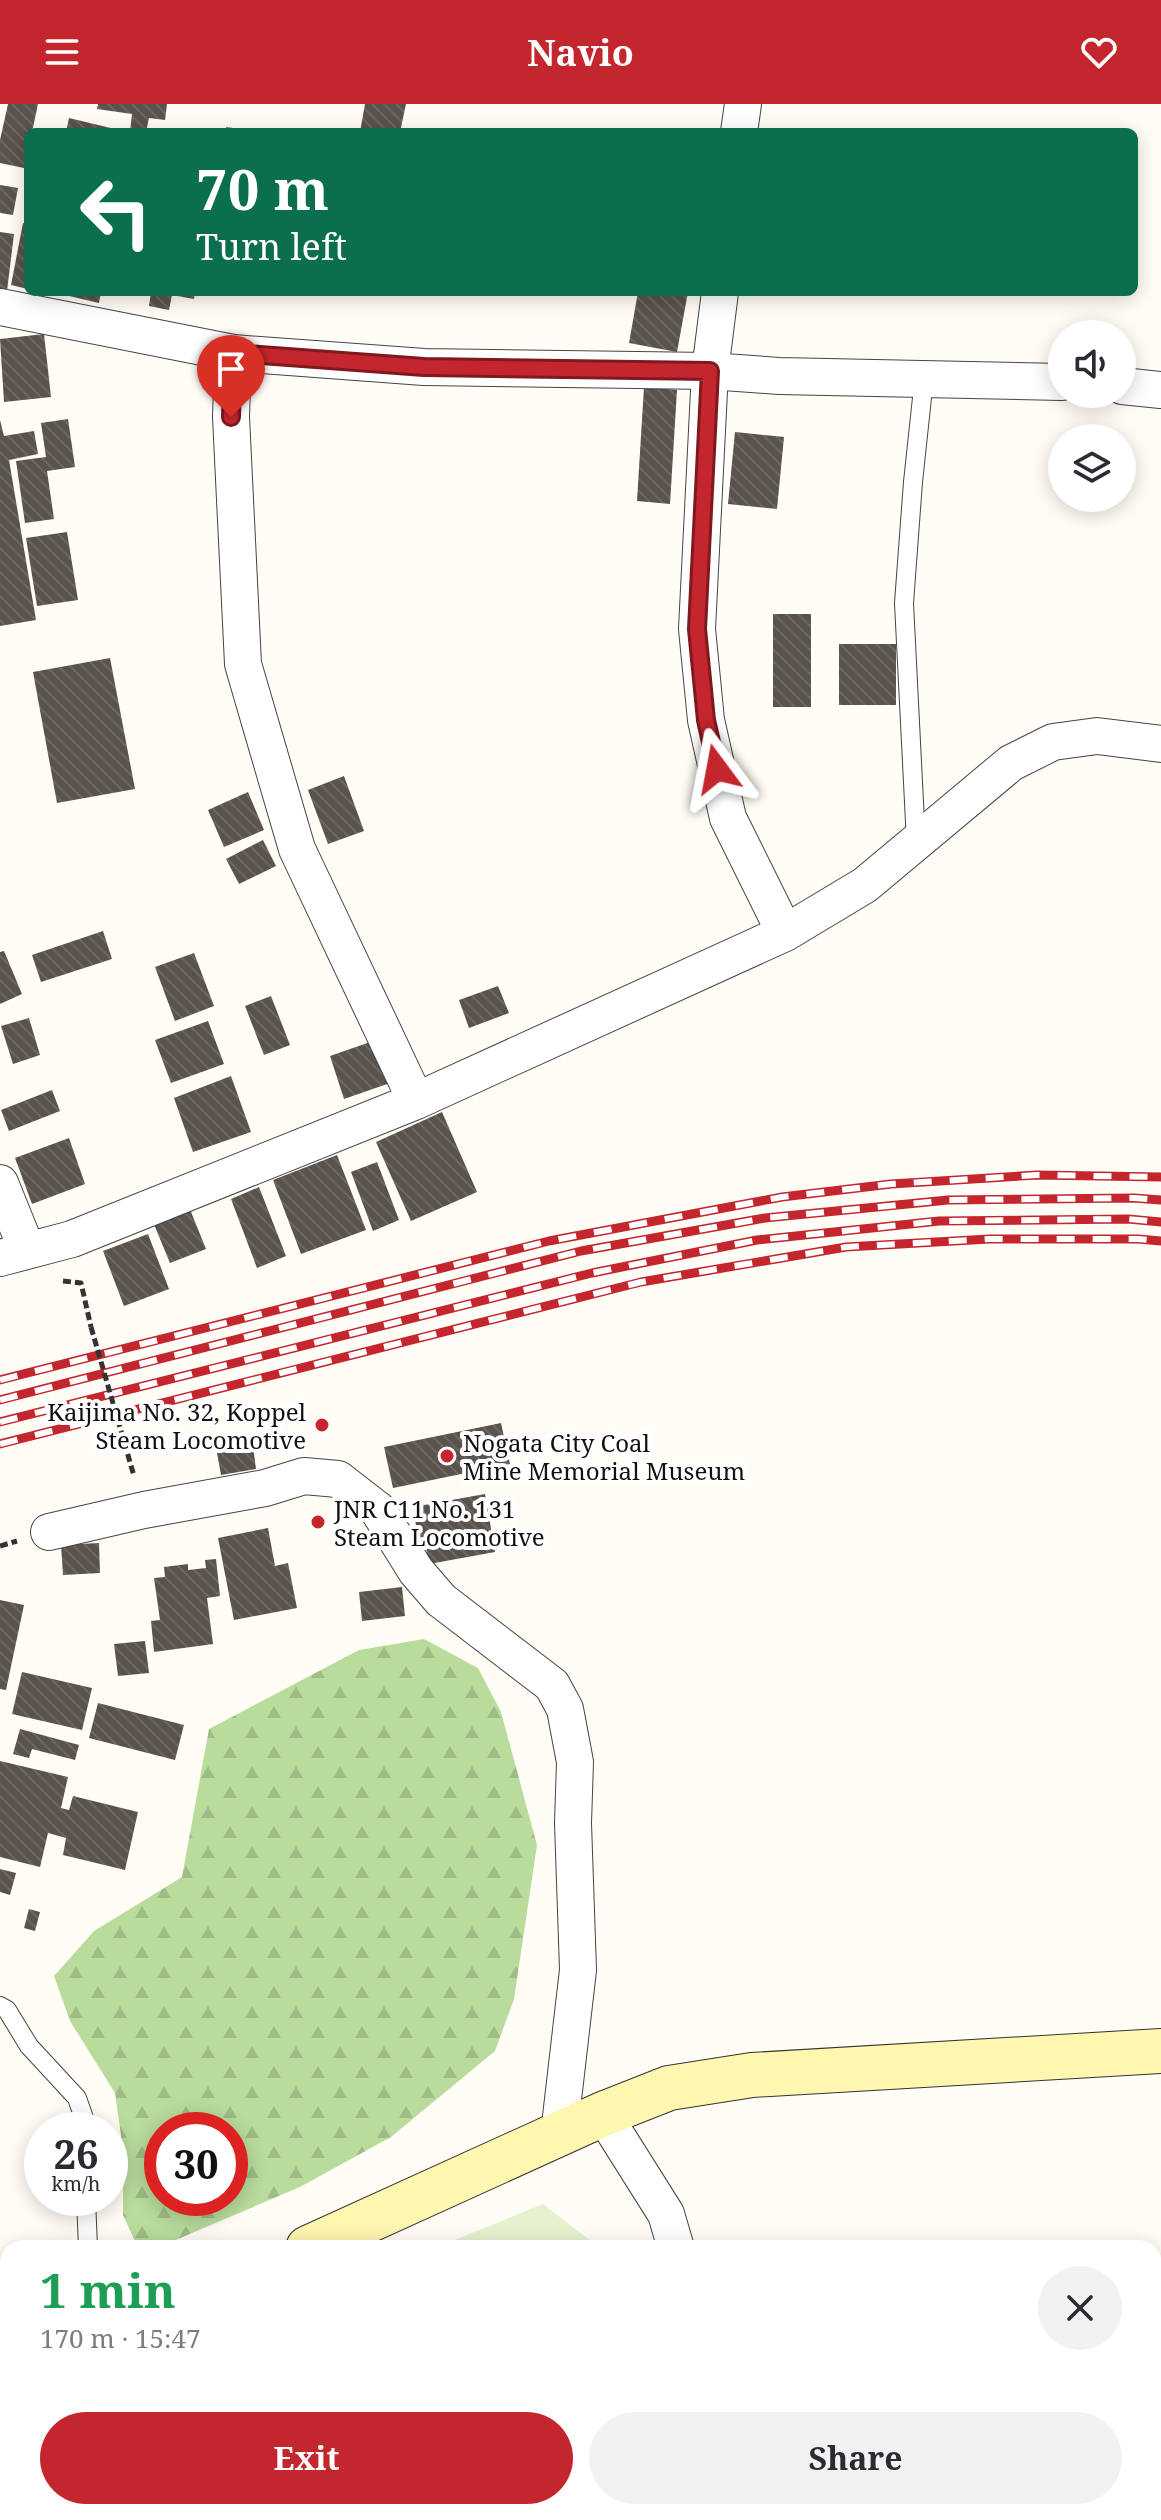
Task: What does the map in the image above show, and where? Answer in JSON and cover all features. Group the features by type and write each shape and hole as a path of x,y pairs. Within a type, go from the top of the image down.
{"street":[{"path":"740,128 743,104"},
{"path":"719,296 710,371 697,629 706,720 728,818 785,933"},
{"path":"0,307 233,353 424,367 710,371 779,376 1048,382"},
{"path":"233,353 232,431 243,664 297,849 416,1101"},
{"path":"1136,387 1161,390"},
{"path":"0,1183 14,1254 72,1239 416,1101 785,933 865,885 1011,763 1053,742 1097,736 1161,744"},
{"path":"49,1532 144,1510 265,1488 304,1476 338,1479 378,1510 416,1571 441,1600 552,1685 565,1709 575,1762 573,1823 578,1970 559,2134"},
{"path":"326,2240 603,2114 669,2088 752,2075 1161,2051"},
{"path":"603,2114 666,2214 674,2240"}],"lane":[{"path":"916,842 904,603 924,379"},
{"path":"0,2006 7,2010 29,2046 77,2098 82,2112"},
{"path":"87,2216 88,2240"}],"path":[{"path":"14,1254 36,1278 81,1283 144,1510"}],"green space":[{"path":"424,1639 478,1668 501,1712 537,1845 514,1999 495,2051 391,2137 300,2187 248,2209 248,2112 144,2112 144,2216 232,2216 176,2240 134,2240 123,2216 128,2216 128,2112 118,2112 115,2093 70,2021 54,1976 94,1931 182,1877 209,1729 359,1650"},
{"path":"543,2204 590,2240 455,2240"}],"building":[{"path":"8,104 38,104 33,128 24,128 24,168 0,163 0,140"},
{"path":"98,104 167,104 165,120 149,118 147,128 130,128 132,114 97,109"},
{"path":"365,104 406,104 401,128 361,128"},
{"path":"69,118 111,128 67,128"},
{"path":"0,185 18,188 13,215 0,213"},
{"path":"23,223 24,223 24,288 11,285"},
{"path":"0,232 14,234 7,291 0,290"},
{"path":"69,296 100,296 99,303"},
{"path":"150,296 172,296 169,310 149,306"},
{"path":"637,296 687,296 677,352 629,343"},
{"path":"44,334 51,397 4,402 0,339"},
{"path":"644,387 677,390 670,504 637,501"},
{"path":"68,419 75,467 47,471 54,519 25,523 16,461 46,457 41,423"},
{"path":"0,420 4,436 34,431 38,454 9,460 36,620 0,626"},
{"path":"735,432 784,437 777,509 728,504"},
{"path":"67,532 78,600 37,606 26,538"},
{"path":"773,614 811,614 811,707 773,707"},
{"path":"839,644 896,644 896,705 839,705"},
{"path":"110,658 135,789 57,803 33,672"},
{"path":"344,776 364,831 328,844 308,790"},
{"path":"248,792 264,830 224,847 208,810"},
{"path":"263,840 276,866 239,884 226,859"},
{"path":"103,931 112,959 41,982 32,955"},
{"path":"4,951 22,994 0,1004 0,952"},
{"path":"194,953 214,1006 175,1021 155,967"},
{"path":"498,986 509,1013 469,1028 459,1000"},
{"path":"271,996 290,1045 264,1055 245,1006"},
{"path":"29,1018 40,1055 13,1064 1,1026"},
{"path":"208,1021 224,1064 171,1083 155,1040"},
{"path":"376,1040 390,1083 344,1099 330,1056"},
{"path":"231,1076 251,1132 193,1152 174,1098"},
{"path":"52,1090 60,1111 9,1131 1,1110"},
{"path":"442,1112 477,1192 411,1221 376,1142"},
{"path":"69,1138 85,1184 32,1204 15,1158"},
{"path":"337,1155 366,1230 301,1254 273,1180"},
{"path":"377,1162 399,1220 373,1231 351,1172"},
{"path":"259,1187 286,1256 257,1268 231,1199"},
{"path":"189,1207 206,1249 170,1263 153,1222"},
{"path":"148,1234 169,1289 124,1306 103,1251"},
{"name":"Nogata City Coal Mine Memorial Museum","path":"501,1423 510,1464 393,1488 384,1447"},
{"path":"253,1446 256,1469 221,1475 217,1453"},
{"name":"Nogata City Coal Mine Memorial Museum","path":"485,1494 495,1552 429,1564 424,1537 418,1538 413,1507"},
{"path":"268,1528 275,1566 288,1563 297,1608 234,1620 218,1538"},
{"path":"99,1543 100,1573 63,1575 61,1545"},
{"path":"216,1559 220,1596 207,1598 213,1644 154,1652 151,1621 160,1620 154,1578 165,1577 164,1567 188,1564 188,1570 206,1568 205,1560"},
{"path":"402,1587 405,1616 362,1621 359,1592"},
{"path":"0,1600 24,1605 6,1690 0,1689"},
{"path":"145,1641 149,1673 118,1676 114,1644"},
{"path":"22,1672 92,1688 82,1730 12,1714"},
{"path":"98,1703 184,1725 175,1760 89,1738"},
{"path":"20,1729 79,1745 75,1760 32,1749 29,1758 13,1754"},
{"path":"0,1761 68,1777 61,1808 69,1810 73,1796 138,1812 125,1870 63,1855 66,1838 48,1833 40,1867 0,1857"},
{"path":"0,1869 16,1873 10,1895 0,1892"},
{"path":"29,1909 40,1912 35,1931 24,1928"}],"railway":[{"path":"0,1380 549,1241 782,1197 891,1184 1037,1175 1161,1177"},
{"path":"0,1400 581,1251 765,1218 948,1200 1161,1200"},
{"path":"0,1422 592,1273 757,1240 939,1221 1128,1219 1161,1222"},
{"path":"0,1444 641,1282 846,1247 990,1239 1161,1241"}],"place":[{"name":"Kaijima No. 32, Koppel Steam Locomotive","path":"322,1425"},
{"name":"Nogata City Coal Mine Memorial Museum","path":"447,1456"},
{"name":"JNR C11 No. 131 Steam Locomotive","path":"318,1522"}],"route":[{"path":"231,417 233,353 424,367 710,371 697,629 706,720 717,769"}]}
